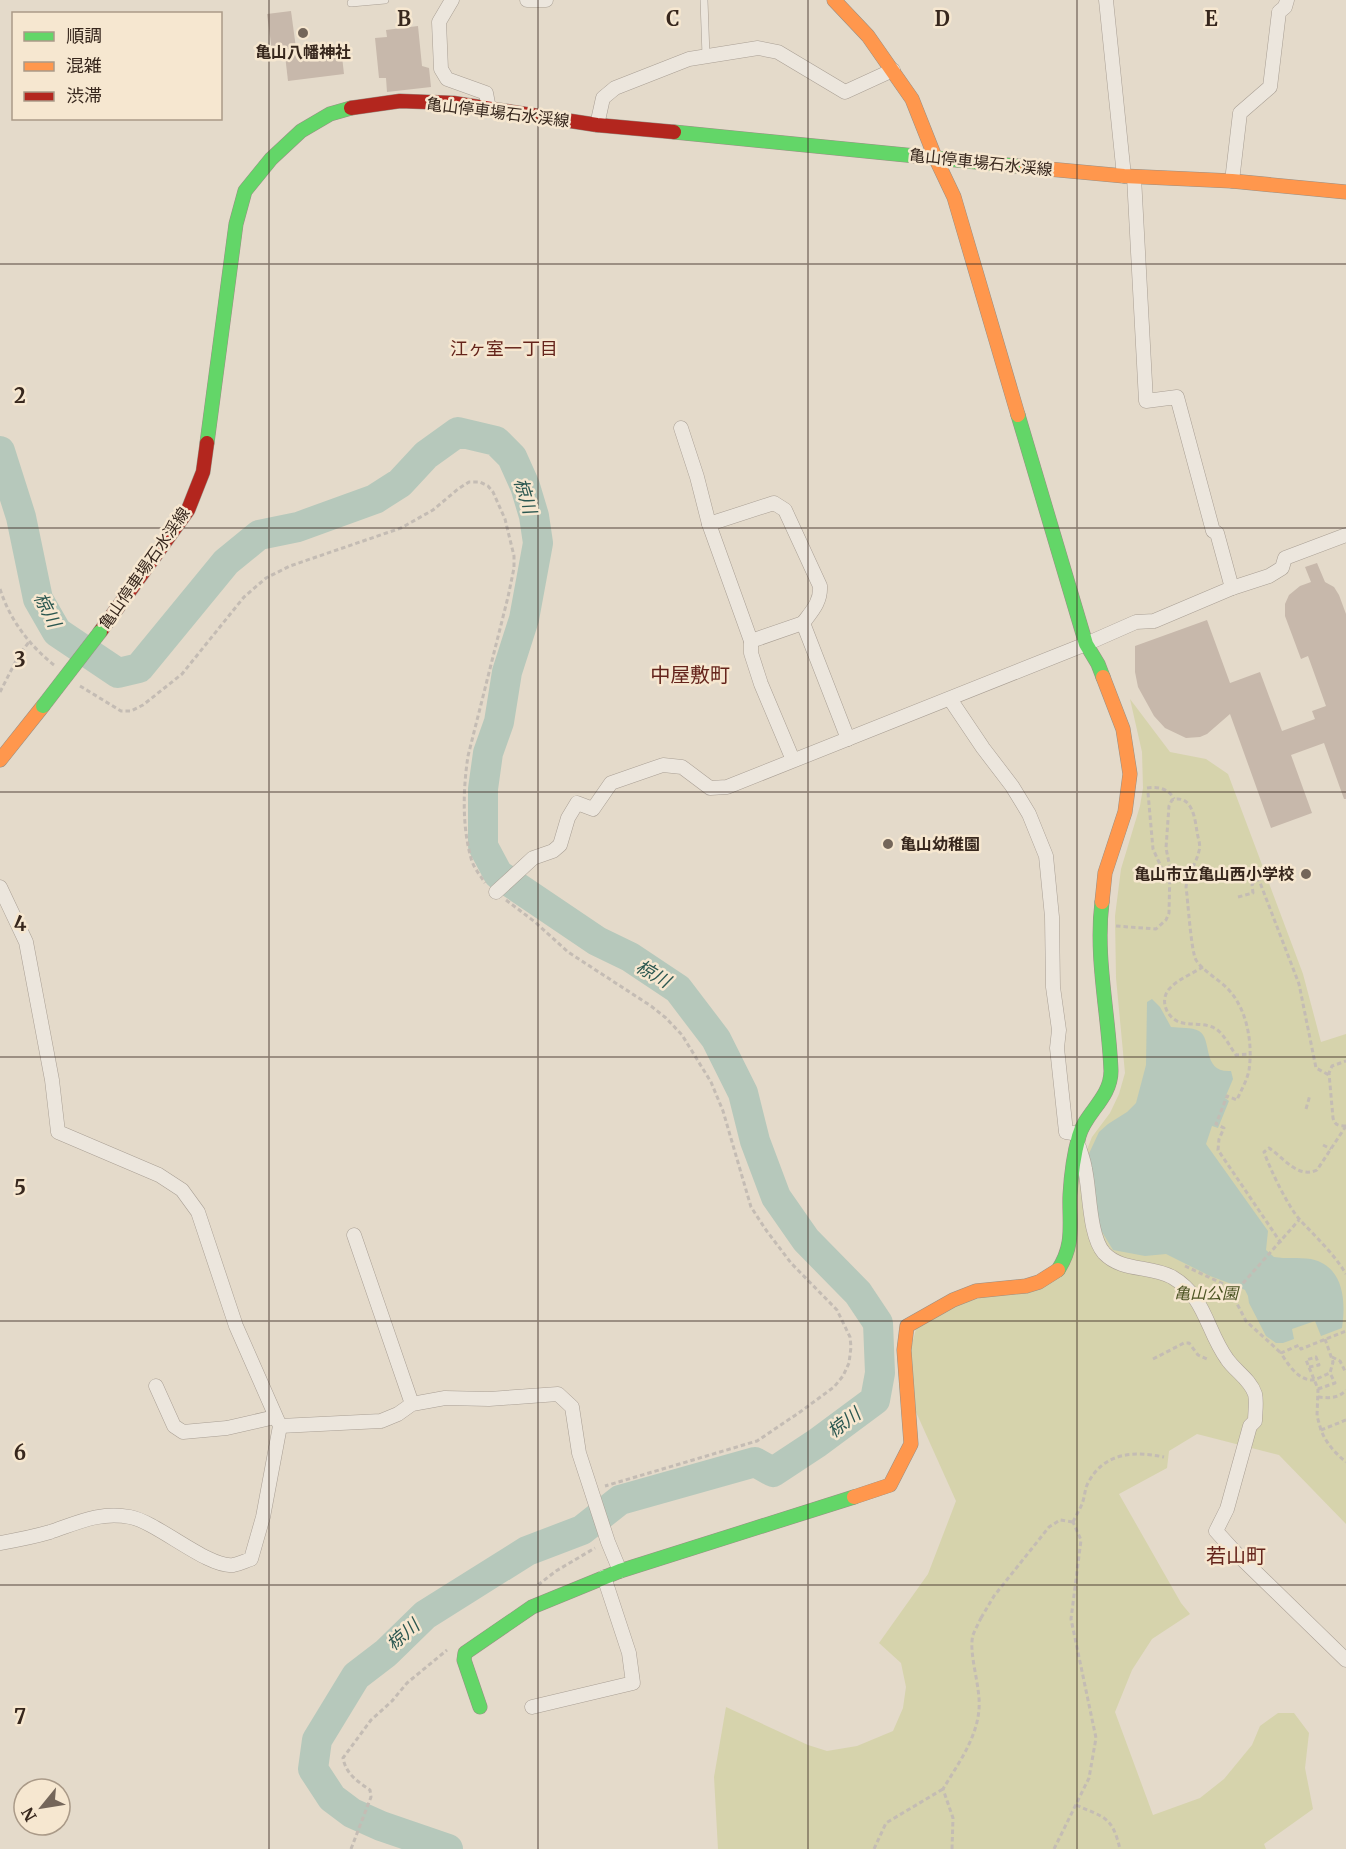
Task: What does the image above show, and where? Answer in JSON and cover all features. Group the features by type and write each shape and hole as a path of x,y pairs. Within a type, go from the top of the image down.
{"street":[{"path":"452,0 439,22 441,69 447,79 486,93 489,109"},
{"path":"527,0 546,0"},
{"path":"480,1707 464,1660 465,1653 532,1607 620,1571 890,1485 911,1444 904,1350 907,1326 953,1300 976,1291 1026,1286 1039,1282 1058,1269 1065,1259 1071,1237 1070,1194 1079,1139 1107,1091 1111,1074 1102,971 1101,908 1105,873 1130,793 1128,752 1123,729 1098,664 1086,644 954,197 912,99 868,36 834,0"},
{"path":"1106,0 1129,176 1146,401 1177,397 1213,531 1217,533 1232,588"},
{"path":"1232,181 1240,113 1270,87 1279,12 1286,7 1287,0"},
{"path":"597,125 603,98 615,88 689,59 758,48 778,52 845,93 893,70"},
{"name":"亀山停車場石水渓線","path":"0,760 100,632 188,510 203,472 232,247 245,191 271,159 301,131 330,114 351,108 400,102 453,103 597,125 1129,176 1232,181 1346,192"},
{"path":"681,428 709,524 751,641 751,653 761,684 793,760"},
{"path":"709,524 774,502 785,510 820,586 821,594 816,606 803,623 751,641"},
{"path":"496,891 533,858 553,851 560,845 568,819 577,803 593,809 611,783 663,765 682,767 710,788 727,787 950,699 1136,622 1154,621 1232,588 1269,576 1282,568 1285,558 1346,535"},
{"path":"803,623 848,739"},
{"path":"950,699 1012,786 1029,814 1046,856 1052,916 1053,987 1059,1030 1058,1048 1066,1132 1079,1139"},
{"path":"0,887 27,942 52,1080 58,1132 159,1175 182,1190 198,1212 236,1326 278,1422 263,1517 251,1559 232,1565 216,1562 134,1517 116,1514 95,1516 50,1532 0,1543"},
{"path":"1079,1139 1095,1232 1103,1251 1117,1263 1172,1277 1190,1291 1204,1310 1224,1354 1247,1380 1255,1394 1255,1421 1250,1426 1227,1509 1216,1531 1346,1660"},
{"path":"354,1235 412,1404"},
{"path":"156,1386 174,1426 183,1432 278,1422 381,1421 398,1414 412,1404 445,1398 489,1399 558,1394 573,1407 579,1453 608,1542 620,1571"},
{"path":"532,1707 633,1683 628,1653 604,1577"}],"lane":[{"path":"351,3 385,0"},
{"path":"704,0 706,56"}],"path":[{"path":"73,680 121,711 130,711 143,705 182,674 244,597 266,578 290,566 401,528 433,510 469,482 480,482 493,492 508,526 514,568 468,756 464,782 464,810 471,860 486,884 535,922 568,952 658,1012 682,1035 711,1082 723,1111 751,1207 791,1263 837,1310 850,1337 849,1363 843,1376 834,1387 757,1441 590,1490"},
{"path":"0,590 6,607 29,641 56,667"},
{"path":"0,692 29,641"},
{"path":"1143,782 1147,789 1153,849 1169,883"},
{"path":"1147,789 1154,787 1162,789 1172,794 1174,799"},
{"path":"1109,925 1156,929 1166,920 1169,913 1170,868 1166,848 1169,806 1174,799 1187,802 1195,815 1200,848 1187,877 1186,887 1193,950 1197,961 1229,989 1244,1015 1248,1029 1249,1068 1246,1081 1237,1100 1227,1096 1216,1124 1224,1128 1219,1139 1218,1150 1279,1245"},
{"path":"1238,897 1253,893 1252,885 1255,880 1259,880 1299,984 1316,1068 1329,1075"},
{"path":"1203,967 1170,987 1164,1000 1165,1009 1171,1017 1180,1022 1209,1025 1218,1030 1236,1055 1249,1054"},
{"path":"1346,1061 1332,1066 1329,1075 1334,1123 1346,1126"},
{"path":"1306,1109 1310,1095"},
{"path":"1346,1126 1317,1170 1301,1172 1269,1149 1264,1152 1272,1173 1299,1220 1331,1252 1346,1274"},
{"path":"1323,1145 1331,1149"},
{"path":"1190,1291 1226,1296 1233,1300 1237,1290 1299,1220"},
{"path":"1234,1297 1246,1321 1281,1353 1290,1368 1309,1380 1330,1372"},
{"path":"1281,1353 1299,1345 1301,1349 1346,1331"},
{"path":"1318,1389 1335,1383 1330,1372 1332,1362 1325,1340"},
{"path":"1153,1359 1184,1343 1189,1343 1198,1354 1212,1361 1224,1354"},
{"path":"1331,1356 1340,1361 1346,1373"},
{"path":"1309,1367 1318,1389 1317,1416 1321,1430 1332,1449 1346,1462"},
{"path":"1318,1397 1334,1398 1342,1395 1346,1390"},
{"path":"1321,1430 1346,1420"},
{"path":"1073,1522 1081,1507 1086,1485 1096,1470 1107,1461 1116,1456 1144,1453 1164,1457"},
{"path":"874,1849 886,1823 943,1789 976,1729 979,1689 972,1637 994,1596 1049,1527 1060,1520 1073,1522"},
{"path":"1054,1849 1089,1778 1096,1738 1071,1619 1081,1540 1073,1522"},
{"path":"943,1789 953,1818 952,1849"},
{"path":"351,1849 371,1797"},
{"path":"1076,1805 1109,1820 1116,1832 1120,1849"}],"green space":[{"name":"亀山公園","path":"1130,699 1170,752 1206,759 1228,774 1303,974 1321,1042 1346,1034 1346,1524 1279,1455 1197,1434 1169,1451 1167,1468 1119,1494 1181,1603 1190,1614 1152,1639 1132,1670 1115,1712 1153,1815 1200,1798 1224,1779 1252,1745 1260,1726 1278,1713 1294,1713 1309,1733 1305,1768 1313,1809 1264,1844 1266,1849 718,1849 714,1777 726,1707 808,1745 827,1751 857,1746 893,1731 903,1708 906,1687 901,1663 879,1643 928,1574 956,1501 916,1412 910,1351 916,1329 952,1306 1061,1275 1078,1172 1092,1137 1110,1113 1125,1073 1116,978 1115,916 1121,869 1140,806 1143,788 1142,752"}],"shaded area":[{"path":"1152,999 1160,1007 1171,1027 1199,1031 1206,1041 1211,1061 1215,1067 1231,1071 1233,1079 1225,1098 1229,1101 1218,1128 1212,1126 1206,1144 1268,1231 1266,1250 1274,1257 1311,1259 1322,1263 1336,1277 1343,1296 1342,1328 1321,1336 1315,1321 1292,1329 1294,1339 1276,1343 1266,1336 1245,1290 1166,1254 1145,1256 1113,1250 1096,1222 1086,1160 1099,1132 1136,1103 1146,1065 1147,1002"}],"building":[{"path":"291,11 296,48 272,51 267,14"},
{"path":"418,26 422,66 429,68 431,87 387,92 386,78 379,78 375,38 387,37 386,30"},
{"path":"341,48 344,74 288,81 285,55"},
{"path":"1317,563 1325,582 1334,587 1339,595 1346,614 1346,799 1344,799 1324,743 1291,755 1312,813 1271,828 1230,714 1207,734 1200,737 1186,738 1165,728 1154,716 1138,687 1135,672 1135,646 1207,620 1230,683 1260,672 1282,731 1315,719 1312,711 1326,706 1308,656 1301,659 1285,616 1285,604 1289,595 1300,586 1311,582 1305,567"}],"waterway":[{"name":"椋川","path":"0,451 21,517 38,599 57,632 118,673 139,668 226,562 259,535 298,527 375,499 400,483 426,455 458,432 496,441 512,457 525,486 534,516 538,543 524,619 507,672 499,722 488,753 483,789 483,846 498,874 597,941 630,957 678,989 716,1039 743,1093 755,1141 776,1197 806,1240 858,1293 878,1323 880,1373 875,1400 817,1443 773,1472 755,1462 620,1500 582,1530 527,1551 425,1615 386,1653 356,1676 317,1740 313,1769 332,1798 352,1813 381,1826 448,1849"}],"traffic: fast":[{"path":"207,443 236,224 245,191 271,159 301,131 330,114 351,108"},
{"path":"674,132 1027,167"},
{"path":"1018,415 1086,644 1103,677"},
{"path":"43,706 100,632"},
{"path":"1058,1270 1069,1242 1071,1181 1079,1136 1110,1081 1110,1050 1100,944 1102,902"},
{"path":"480,1707 464,1660 465,1653 532,1607 620,1571 854,1497"}],"traffic: slow":[{"path":"834,0 868,36 912,99 954,197 1018,415"},
{"path":"1027,167 1124,176 1232,181 1346,192"},
{"path":"1102,902 1105,873 1125,812 1130,774 1123,729 1103,677"},
{"path":"0,760 43,706"},
{"path":"854,1497 890,1485 911,1444 904,1350 907,1326 953,1300 976,1291 1026,1286 1039,1282 1058,1270"}],"traffic: jam":[{"path":"351,108 400,101 453,103 597,125 674,132"},
{"path":"100,632 188,510 203,472 207,443"}],"place":[{"name":"亀山八幡神社","path":"303,33"},
{"name":"亀山幼稚園","path":"888,844"},
{"name":"亀山市立亀山西小学校","path":"1306,874"}],"district":[{"name":"江ヶ室一丁目","path":"504,349"},
{"name":"中屋敷町","path":"690,675"},
{"name":"若山町","path":"1236,1556"}]}
